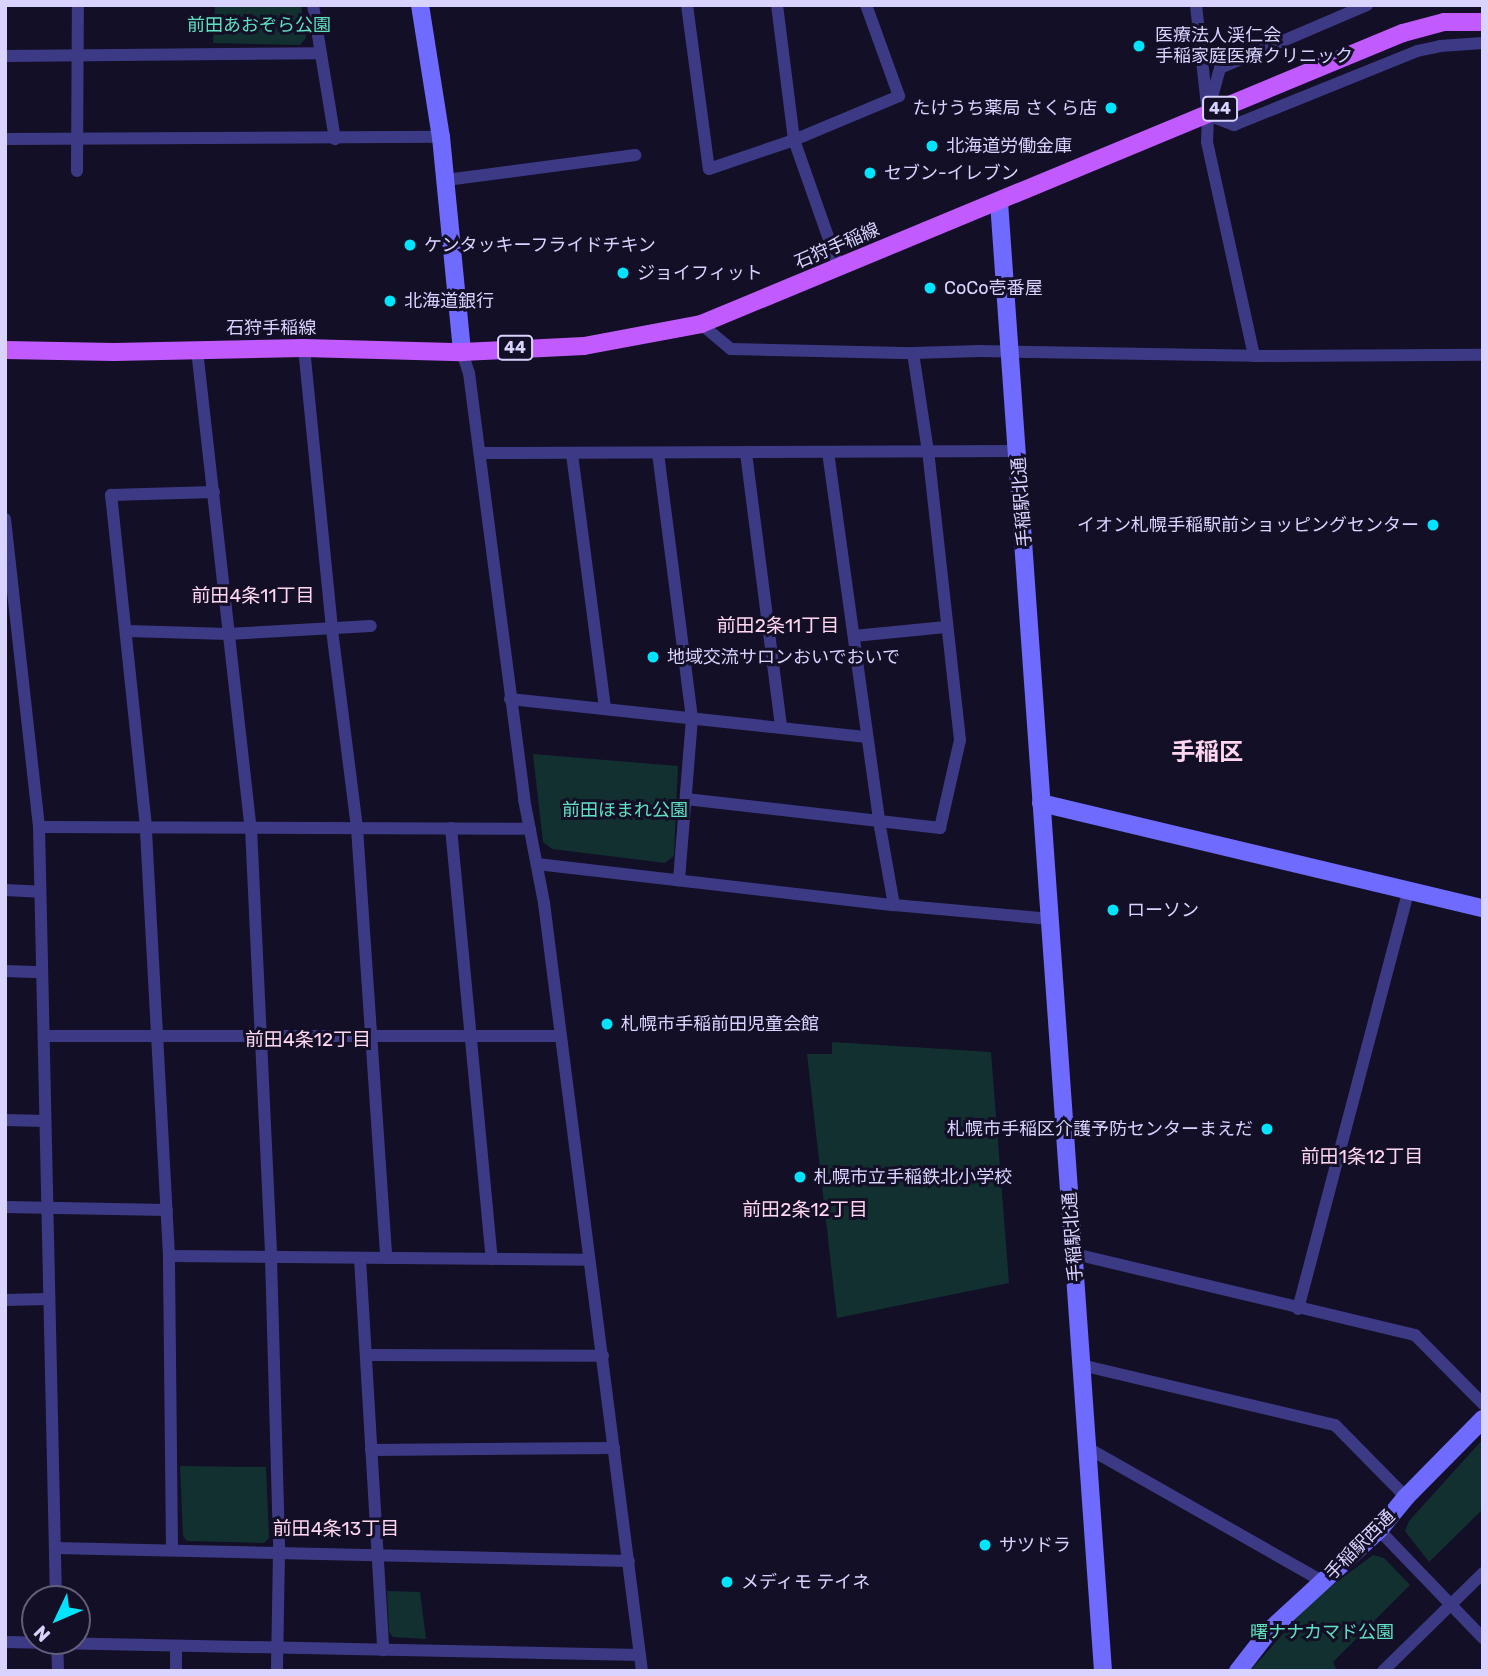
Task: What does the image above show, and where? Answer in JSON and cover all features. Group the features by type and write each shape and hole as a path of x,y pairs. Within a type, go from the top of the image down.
{"main road":[{"name":"石狩手稲線","path":"5,350 304,348 462,352 584,346 701,324 1403,33 1444,22 1483,22"}],"street":[{"path":"77,171 80,56 78,5"},
{"path":"313,5 335,139"},
{"path":"420,5 441,137 462,352 469,373 510,699 561,1037 642,1671"},
{"path":"687,5 709,169 794,141 899,96 866,5"},
{"path":"777,5 794,141 839,268"},
{"path":"1196,5 1208,115 1207,142 1254,356"},
{"path":"1208,115 1220,68 1367,5"},
{"path":"1208,115 1234,125 1417,51 1483,43"},
{"path":"5,56 321,53"},
{"path":"5,139 441,137"},
{"path":"446,180 635,155"},
{"name":"手稲駅北通","path":"999,202 1019,451 1041,803 1103,1671"},
{"path":"701,324 731,349 1254,356 1483,355"},
{"path":"304,348 332,630 357,828 386,1258"},
{"path":"197,350 251,828 271,1257 279,1552 277,1671"},
{"path":"686,799 940,828 960,740 928,452 913,353"},
{"path":"480,453 1019,451"},
{"path":"828,452 879,821 894,905"},
{"path":"658,453 692,718 679,880"},
{"path":"746,453 781,728"},
{"path":"572,454 605,709"},
{"path":"172,1549 169,1256 146,827 128,631 111,495 214,492"},
{"path":"5,519 39,827 56,1585"},
{"path":"128,631 228,634 371,626"},
{"path":"854,636 946,627"},
{"path":"510,699 867,737"},
{"path":"1041,803 1483,908"},
{"path":"39,827 530,829"},
{"path":"451,828 492,1259"},
{"path":"537,864 894,905 1050,919"},
{"path":"5,890 40,892"},
{"path":"1298,1309 1409,890"},
{"path":"5,971 42,972"},
{"path":"44,1036 471,1039 561,1037"},
{"path":"5,1120 46,1121"},
{"path":"5,1208 167,1210"},
{"path":"1075,1254 1415,1335 1483,1404"},
{"path":"169,1256 589,1260"},
{"path":"360,1258 383,1650"},
{"path":"5,1300 49,1299"},
{"path":"366,1355 603,1356"},
{"path":"1081,1365 1335,1425 1406,1497"},
{"name":"手稲駅西通","path":"1238,1671 1269,1631 1379,1530 1406,1497 1483,1419"},
{"path":"1086,1447 1324,1582"},
{"path":"371,1450 614,1448"},
{"path":"1379,1530 1483,1638"},
{"path":"55,1548 628,1561"},
{"path":"1387,1669 1483,1573"},
{"path":"91,1644 640,1655"},
{"path":"176,1648 176,1671"}],"green space":[{"name":"前田あおぞら公園","path":"215,5 301,5 306,38 300,45 213,43"},
{"name":"前田ほまれ公園","path":"533,754 678,766 674,856 665,863 552,849 543,842"},
{"path":"832,1042 991,1052 1009,1283 837,1318 807,1054 832,1054"},
{"path":"1483,1439 1483,1509 1429,1562 1405,1531 1409,1521"},
{"path":"180,1466 266,1467 269,1538 264,1543 187,1541 183,1536"},
{"name":"曙ナナカマド公園","path":"1373,1555 1384,1558 1410,1585 1333,1662 1337,1671 1250,1671 1314,1599"},
{"path":"387,1591 420,1592 426,1639 393,1637 389,1632"}],"place":[{"name":"医療法人渓仁会 手稲家庭医療クリニック","path":"1139,46"},
{"name":"たけうち薬局 さくら店","path":"1111,108"},
{"name":"北海道労働金庫","path":"932,146"},
{"name":"セブン-イレブン","path":"870,173"},
{"name":"ケンタッキーフライドチキン","path":"410,245"},
{"name":"ジョイフィット","path":"623,273"},
{"name":"CoCo壱番屋","path":"930,288"},
{"name":"北海道銀行","path":"390,301"},
{"name":"イオン札幌手稲駅前ショッピングセンター","path":"1433,525"},
{"name":"地域交流サロンおいでおいで","path":"653,657"},
{"name":"ローソン","path":"1113,910"},
{"name":"札幌市手稲前田児童会館","path":"607,1024"},
{"name":"札幌市手稲区介護予防センターまえだ","path":"1267,1129"},
{"name":"札幌市立手稲鉄北小学校","path":"800,1177"},
{"name":"サツドラ","path":"985,1545"},
{"name":"メディモ テイネ","path":"727,1582"}],"district":[{"name":"前田4条11丁目","path":"253,596"},
{"name":"前田2条11丁目","path":"778,626"},
{"name":"手稲区","path":"1207,753"},
{"name":"前田4条12丁目","path":"308,1040"},
{"name":"前田1条12丁目","path":"1362,1157"},
{"name":"前田2条12丁目","path":"805,1210"},
{"name":"前田4条13丁目","path":"336,1529"}]}
